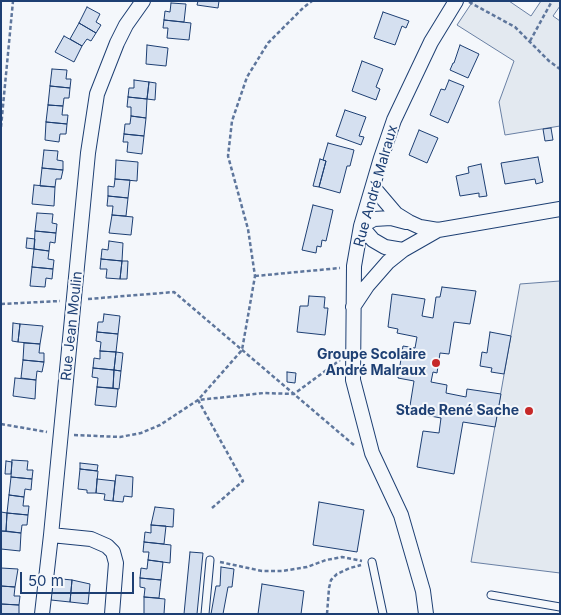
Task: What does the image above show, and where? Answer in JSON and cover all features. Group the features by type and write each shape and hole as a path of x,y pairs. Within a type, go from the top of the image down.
{"street":[{"name":"Rue Jean Moulin","path":"42,614 88,153 98,94 117,43 126,25 143,1"},
{"name":"Rue André Malraux","path":"426,614 423,591 401,515 372,453 353,380 354,266 361,226 394,120 431,42 456,1"},
{"path":"373,187 396,214 420,227 438,230 560,209"},
{"path":"403,250 385,247 374,240 361,226 374,219 391,218 409,222"},
{"path":"353,307 376,276 403,250 438,230"},
{"path":"51,535 91,540 107,546 113,552 116,563 112,614"}],"lane":[{"path":"205,614 210,560"},
{"path":"372,562 383,614"},
{"path":"491,595 560,607"}],"path":[{"path":"1,127 13,1"},
{"path":"1,424 61,434 120,437 141,433 160,425 198,400 242,350 254,276 248,229 228,156 232,121 247,78 268,43 302,8 312,1"},
{"path":"468,1 515,27 549,61 560,69"},
{"path":"530,41 552,1"},
{"path":"254,276 354,266"},
{"path":"1,304 174,292 357,449 372,453"},
{"path":"198,400 264,392 294,394 353,350"},
{"path":"198,400 243,481 212,508"},
{"path":"210,560 262,571 290,570 342,557 372,562"},
{"path":"328,614 331,580 337,574 350,568 372,562"}],"shaded area":[{"path":"473,1 509,1 531,16 541,1 560,1 560,6 553,16 560,21 560,126 505,135 499,102 514,61 457,25"},
{"name":"Stade René Sache","path":"560,281 560,573 471,562 520,284"}],"building":[{"path":"198,1 219,1 218,8 197,5"},
{"path":"171,3 186,4 184,22 164,20 165,11 170,12"},
{"path":"87,7 100,14 96,22 101,25 96,33 79,23"},
{"path":"383,12 409,21 406,28 402,26 395,45 374,38"},
{"path":"164,20 191,23 189,40 167,38 168,28 163,28"},
{"path":"79,23 96,33 91,41 87,39 82,46 70,39"},
{"path":"64,36 82,46 74,62 55,52"},
{"path":"147,45 168,48 166,66 146,64"},
{"path":"460,45 479,54 468,78 450,70"},
{"path":"362,61 383,69 376,87 380,89 376,100 352,91"},
{"path":"52,69 67,70 66,79 71,79 70,88 50,86"},
{"path":"134,80 149,82 147,99 128,97 129,88 134,88"},
{"path":"449,80 464,86 448,123 430,115 441,89 445,90"},
{"path":"149,82 156,83 155,100 147,99"},
{"path":"50,86 70,88 69,98 64,98 63,106 48,105"},
{"path":"128,97 147,99 146,118 131,116 131,107 127,107"},
{"path":"48,105 63,106 62,115 68,115 67,124 46,122"},
{"path":"345,110 366,117 359,136 364,137 361,145 336,136"},
{"path":"131,116 146,118 144,136 124,134 125,124 130,124"},
{"path":"46,122 67,124 66,134 60,134 59,142 45,140"},
{"path":"551,128 553,140 545,141 543,129"},
{"path":"419,130 438,138 427,163 409,155"},
{"path":"124,134 144,136 142,154 127,152 128,142 123,142"},
{"path":"328,143 354,150 350,166 347,166 340,193 319,187 326,161 323,160"},
{"path":"44,150 58,151 57,160 63,161 63,170 42,168"},
{"path":"538,157 543,182 536,184 535,179 505,184 501,163"},
{"path":"320,159 326,161 319,187 313,186"},
{"path":"116,160 138,162 137,181 115,179"},
{"path":"481,164 487,196 479,197 479,193 460,196 456,176 469,173 468,167"},
{"path":"42,168 63,170 61,179 56,179 55,187 40,186"},
{"path":"115,179 130,180 128,198 108,196 108,186 114,187"},
{"path":"34,185 55,187 54,206 32,204"},
{"path":"108,196 128,198 126,216 112,215 113,206 107,206"},
{"path":"313,205 333,210 326,241 322,240 321,247 317,246 316,253 302,250"},
{"path":"37,213 53,214 52,223 57,224 56,233 35,231"},
{"path":"112,215 133,217 131,235 109,233"},
{"path":"35,231 56,233 55,243 50,242 49,251 34,249"},
{"path":"27,238 35,239 34,249 26,248"},
{"path":"109,241 123,243 122,261 101,259 102,249 108,250"},
{"path":"34,249 49,251 48,259 54,260 53,269 32,267"},
{"path":"101,259 122,261 120,279 106,278 107,269 100,269"},
{"path":"122,261 128,261 127,279 120,279"},
{"path":"32,267 53,269 52,279 46,278 45,287 30,286"},
{"path":"442,287 476,291 470,324 454,322 449,354 440,353 437,373 433,372 431,382 447,385 446,393 466,397 467,389 501,394 495,427 463,422 454,474 417,467 423,431 439,433 441,418 409,412 414,381 398,378 403,346 415,348 417,337 397,333 398,329 388,327 392,294 425,299 422,316 433,318 436,297 440,297"},
{"path":"309,296 325,297 324,308 328,308 325,335 297,332 300,306 308,306"},
{"path":"104,314 120,316 118,334 97,332 98,322 103,322"},
{"path":"13,323 20,324 18,342 12,341"},
{"path":"20,324 43,326 40,344 18,342"},
{"path":"97,332 118,334 116,352 100,351 101,342 96,341"},
{"path":"490,332 511,336 504,374 491,372 492,368 480,366 482,352 487,353"},
{"path":"24,343 40,344 39,353 44,353 44,362 23,360"},
{"path":"100,351 116,352 114,370 93,368 94,358 100,359"},
{"path":"116,352 123,353 121,371 114,370"},
{"path":"23,360 44,362 42,372 37,371 36,380 21,378"},
{"path":"93,368 114,370 113,388 97,387 98,378 92,377"},
{"path":"114,370 121,371 119,389 113,388"},
{"path":"287,372 296,373 295,383 287,382"},
{"path":"15,378 36,380 35,399 13,396"},
{"path":"97,387 118,389 116,407 95,405"},
{"path":"12,460 28,461 27,470 33,470 32,479 11,477"},
{"path":"6,461 12,462 11,474 5,474"},
{"path":"80,463 98,465 97,471 80,469"},
{"path":"80,469 98,471 96,493 87,493 87,490 78,489"},
{"path":"116,475 133,477 132,497 124,496 123,502 113,501"},
{"path":"11,477 32,479 31,490 25,489 24,497 9,495"},
{"path":"97,479 115,481 113,501 104,500 105,494 96,493"},
{"path":"9,495 24,497 23,506 29,506 28,515 7,513"},
{"path":"319,502 364,510 357,552 313,545"},
{"path":"155,507 174,509 173,527 151,525"},
{"path":"1,512 7,513 6,531 1,531"},
{"path":"7,513 28,515 27,525 22,525 21,533 6,531"},
{"path":"151,525 166,526 164,544 144,542 145,532 151,533"},
{"path":"1,531 21,533 20,551 1,549"},
{"path":"144,542 171,545 170,563 148,560 149,552 143,552"},
{"path":"190,552 203,553 197,614 184,614"},
{"path":"148,560 163,562 161,580 140,578 141,568 147,569"},
{"path":"221,567 234,569 232,587 228,587 223,614 211,614 216,586 220,586"},
{"path":"1,568 18,569 15,587 1,586"},
{"path":"140,578 161,580 159,598 144,597 145,588 140,587"},
{"path":"62,579 72,580 70,602 51,600 53,580 62,581"},
{"path":"72,580 90,584 88,604 70,602"},
{"path":"262,584 304,591 301,614 258,614"},
{"path":"1,586 15,587 14,596 20,596 19,605 1,604"},
{"path":"144,597 165,599 164,614 144,614"},
{"path":"1,604 19,605 19,614 1,614"}],"place":[{"name":"Groupe Scolaire André Malraux","path":"436,363"},
{"name":"Stade René Sache","path":"529,411"}]}
